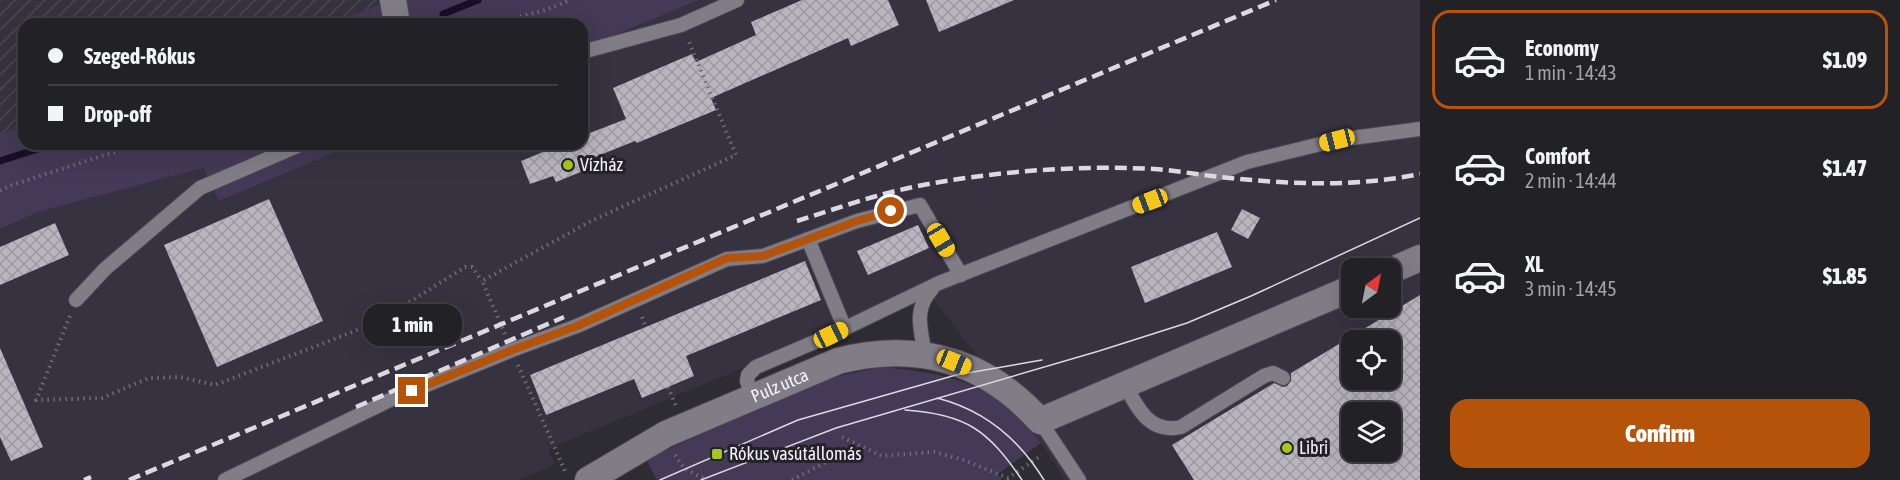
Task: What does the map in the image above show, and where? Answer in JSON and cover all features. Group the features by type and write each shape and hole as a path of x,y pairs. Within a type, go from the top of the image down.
{"street":[{"path":"393,0 396,18"},
{"path":"1401,266 1420,258"},
{"path":"1040,421 1341,293"},
{"name":"Pulz utca","path":"587,480 666,434 838,361 856,356 882,353 925,355 954,362 991,379 1019,399 1040,421"}],"lane":[{"path":"588,50 681,25 737,0"},
{"path":"753,397 747,381 752,370 939,284 1247,162 1337,140 1420,129"},
{"path":"76,300 105,269 200,188 288,150"},
{"path":"225,480 392,399 577,326 727,258 763,256 857,221 920,205 962,275"},
{"path":"808,239 845,329"},
{"path":"925,355 919,312 926,296 939,284"},
{"path":"1125,385 1137,408 1148,419 1169,429 1181,427 1264,376 1276,374 1283,378"},
{"path":"1040,421 1079,480"}],"path":[{"path":"515,18 546,10 570,0"},
{"path":"483,281 591,221 736,155 681,25"},
{"path":"0,191 12,185 121,150"},
{"path":"76,300 36,400 102,398 149,378 180,377 214,385 355,331 397,310 465,267 472,267 483,281 512,350 587,480"},
{"path":"842,437 882,456 934,452 964,460 1008,477 1057,445"},
{"path":"1036,447 1043,454"},
{"path":"792,480 826,462"}],"shaded area":[{"path":"0,0 386,0 386,3 342,18 18,18 18,128 0,134"},
{"path":"386,0 698,0 588,46 588,18 342,18 386,3"},
{"path":"698,0 1420,0 1420,480 1065,480 1041,443 1023,422 1003,403 979,388 995,379 927,291 548,449 555,465 517,480 0,480 0,229 38,212 203,168 219,201 341,150 588,150 588,46"},
{"path":"18,128 18,150 341,150 219,201 203,168 38,212 0,229 0,134"},
{"path":"882,367 929,373 960,381 989,393 1023,421 1041,443 998,474 1002,480 657,480 646,459 828,378"}],"building":[{"path":"802,0 888,0 899,25 851,46 848,38 711,98 716,110 637,143 635,141 585,161 588,169 556,182 553,176 530,184 521,161 543,152 542,150 588,150 588,134 626,119 613,88 692,54 696,62 756,35 751,22"},
{"path":"926,0 1014,0 939,32"},
{"path":"269,199 323,321 217,367 164,245"},
{"path":"1242,209 1260,218 1248,239 1231,230"},
{"path":"55,223 69,255 0,285 0,247"},
{"path":"918,225 929,248 868,275 857,251"},
{"path":"1217,232 1232,267 1145,303 1131,267"},
{"path":"805,261 821,300 686,356 694,376 642,398 634,379 546,415 530,375"},
{"path":"1420,295 1420,480 1194,480 1172,445 1274,383 1283,387 1291,381 1291,373 1341,343 1341,390 1401,390 1401,330 1362,330 1382,318 1401,318 1401,306"},
{"path":"0,348 43,447 11,461 0,437"}],"waterway":[{"path":"443,14 478,0"},
{"path":"0,161 34,150"}],"tram line":[{"path":"701,480 836,428 1187,323 1420,218"},
{"path":"660,480 798,420 956,375 1042,360"},
{"path":"937,398 970,410 999,428 1012,439 1044,480"},
{"path":"905,410 944,416 974,428 998,449 1022,480"}],"railway":[{"path":"129,480 1276,0"},
{"path":"797,221 907,188 980,176 1038,170 1154,169 1290,183 1342,183 1420,174"},
{"path":"356,407 564,317"},
{"path":"84,480 91,477"}],"place":[{"name":"Vízház","path":"568,165"},
{"name":"Libri","path":"1287,448"},
{"name":"Rókus vasútállomás","path":"717,454"}],"route":[{"path":"412,391 577,326 727,258 763,256 857,221 891,211"}]}
